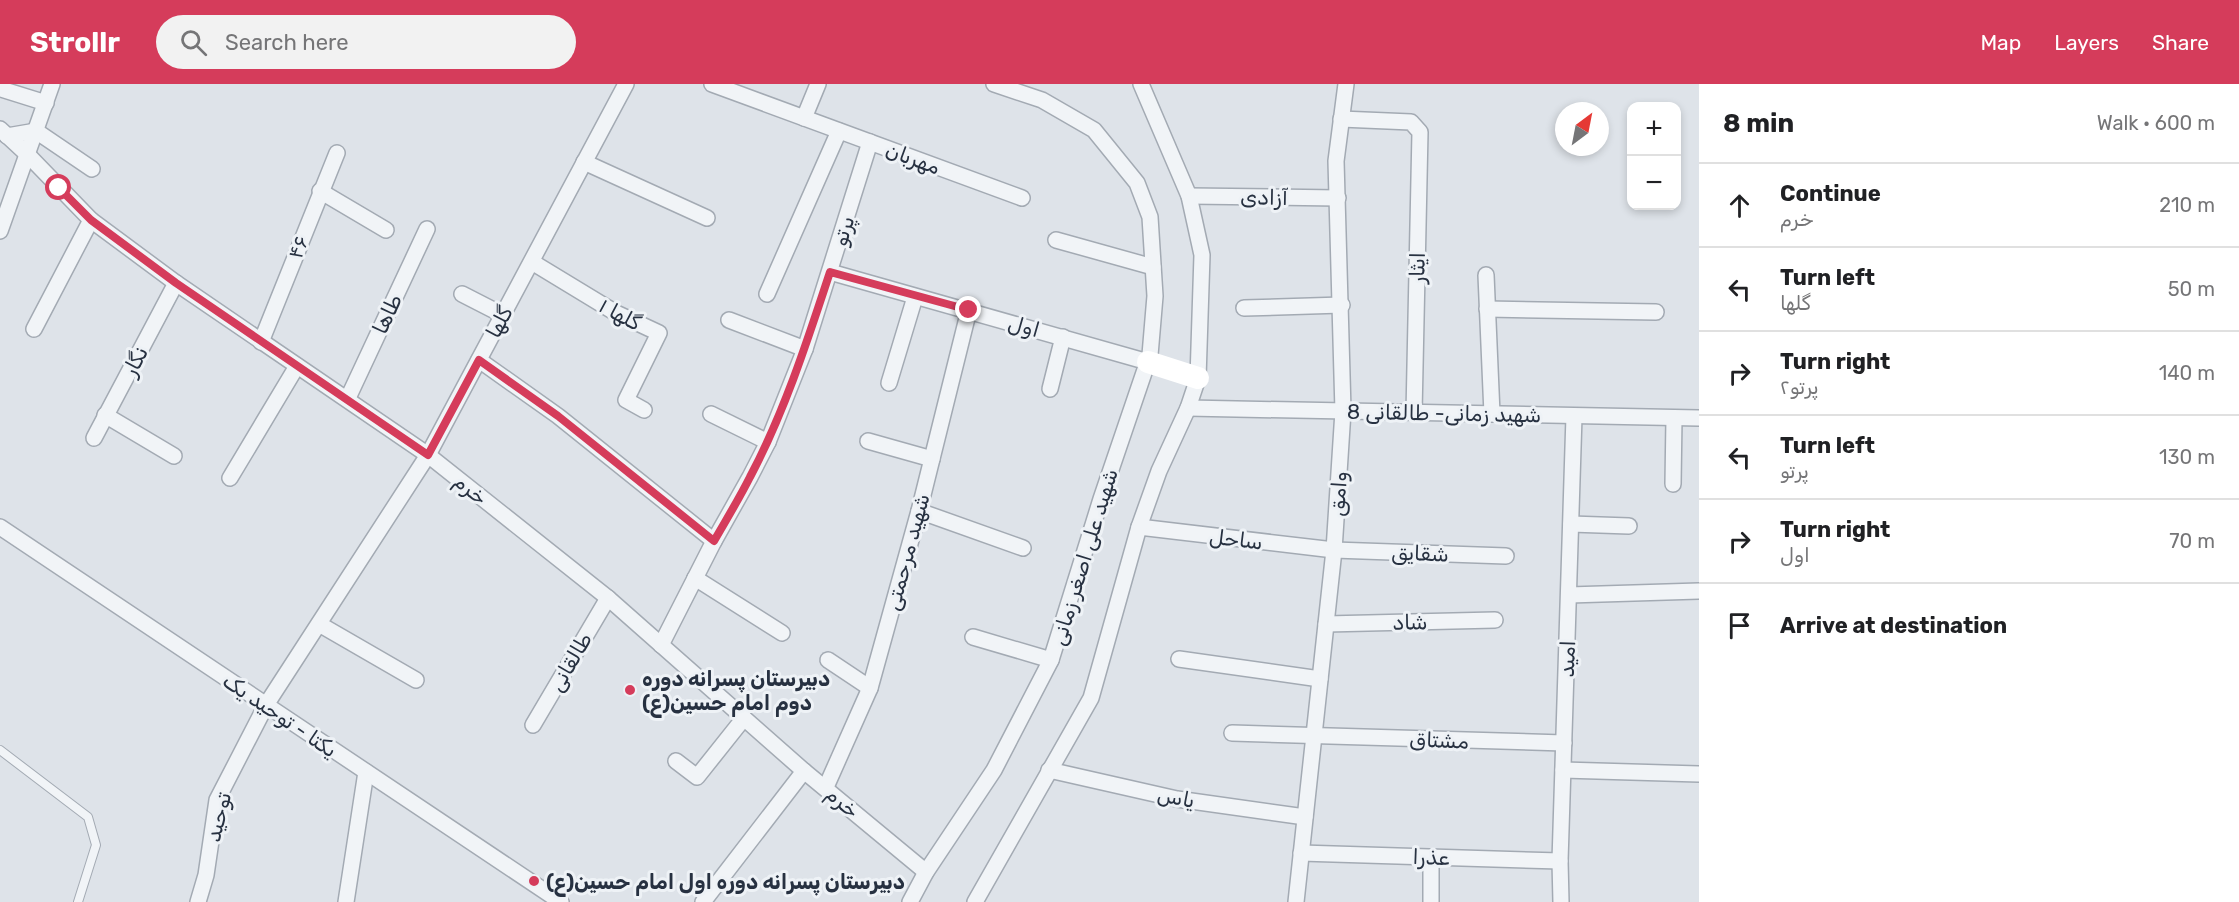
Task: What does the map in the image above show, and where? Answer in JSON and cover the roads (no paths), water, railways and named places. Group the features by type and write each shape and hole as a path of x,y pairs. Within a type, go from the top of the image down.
{"street":[{"path":"0,231 52,84"},
{"name":"گلها","path":"266,705 428,455 626,84"},
{"name":"مهربان","path":"712,84 1022,198"},
{"path":"804,118 818,84"},
{"name":"شهید علی اصغر زمانی","path":"910,902 994,770 1051,660 1101,499 1148,362 1155,296 1150,217 1137,183 1094,130 1042,100 994,84"},
{"path":"975,902 1091,698 1139,527 1159,471 1188,408 1198,378 1202,255 1189,196 1141,84"},
{"name":"وامق","path":"1296,902 1334,550 1344,411 1336,161 1346,84"},
{"path":"1,89 46,103"},
{"name":"ایثار","path":"1341,119 1411,122 1420,132 1414,412"},
{"path":"767,294 839,130"},
{"path":"4,133 36,132 92,169"},
{"name":"خرم","path":"4,133 91,220 176,283 261,342 348,398 428,455 608,598 804,771 927,872"},
{"name":"پرتو","path":"661,645 768,442 805,349 870,142"},
{"name":"۴۶","path":"261,342 337,153"},
{"path":"584,162 707,218"},
{"path":"320,191 386,230"},
{"name":"آزادی","path":"1189,196 1338,198"},
{"path":"34,329 91,220"},
{"name":"طاها","path":"348,398 427,229"},
{"path":"1056,240 1153,267"},
{"name":"گلها ۱","path":"532,262 616,313 659,333 626,400 644,410"},
{"name":"اول","path":"830,272 1148,362"},
{"path":"1486,275 1492,414"},
{"name":"نگار","path":"94,438 176,283"},
{"path":"462,294 502,315"},
{"path":"889,383 915,297"},
{"path":"1244,309 1342,305"},
{"path":"1487,309 1656,312"},
{"name":"شهید مرحمتی","path":"826,787 870,688 919,511 969,310"},
{"path":"729,320 805,349"},
{"path":"1050,388 1063,337"},
{"path":"479,360 558,416 714,541"},
{"path":"1148,362 1198,378"},
{"path":"230,478 297,366"},
{"name":"شهید زمانی- طالقانی 8","path":"1188,408 1699,418"},
{"path":"711,414 768,442"},
{"path":"105,415 174,456"},
{"name":"امید","path":"1561,902 1560,861 1574,416"},
{"path":"1673,484 1674,418"},
{"path":"868,441 932,459"},
{"path":"919,511 1023,548"},
{"path":"1571,524 1629,526"},
{"name":"یکتا - توحید یک","path":"0,527 561,902"},
{"name":"ساحل","path":"1139,527 1334,550"},
{"name":"شقایق","path":"1334,550 1506,556"},
{"path":"695,578 782,633"},
{"path":"1569,595 1699,591"},
{"name":"طالقانی","path":"533,725 608,598"},
{"name":"شاد","path":"1326,624 1495,620"},
{"path":"319,624 416,680"},
{"path":"973,637 1051,660"},
{"path":"1179,659 1320,678"},
{"path":"828,660 870,688"},
{"name":"توحید","path":"198,902 206,875 217,800 266,705"},
{"path":"676,761 697,777 744,718"},
{"name":"مشتاق","path":"1232,733 1564,743"},
{"name":"یاس","path":"1048,770 1177,799 1305,817"},
{"path":"1563,770 1699,774"},
{"path":"703,902 804,771"},
{"path":"346,902 366,772"},
{"name":"عذرا","path":"1301,853 1560,861"},
{"path":"1431,858 1431,902"}],"lane":[{"path":"0,750 88,817 96,845 78,902"}],"place":[{"name":"دبیرستان پسرانه دوره دوم امام حسین(ع)","path":"630,690"},
{"name":"دبیرستان پسرانه دوره اول امام حسین(ع)","path":"534,881"}]}
